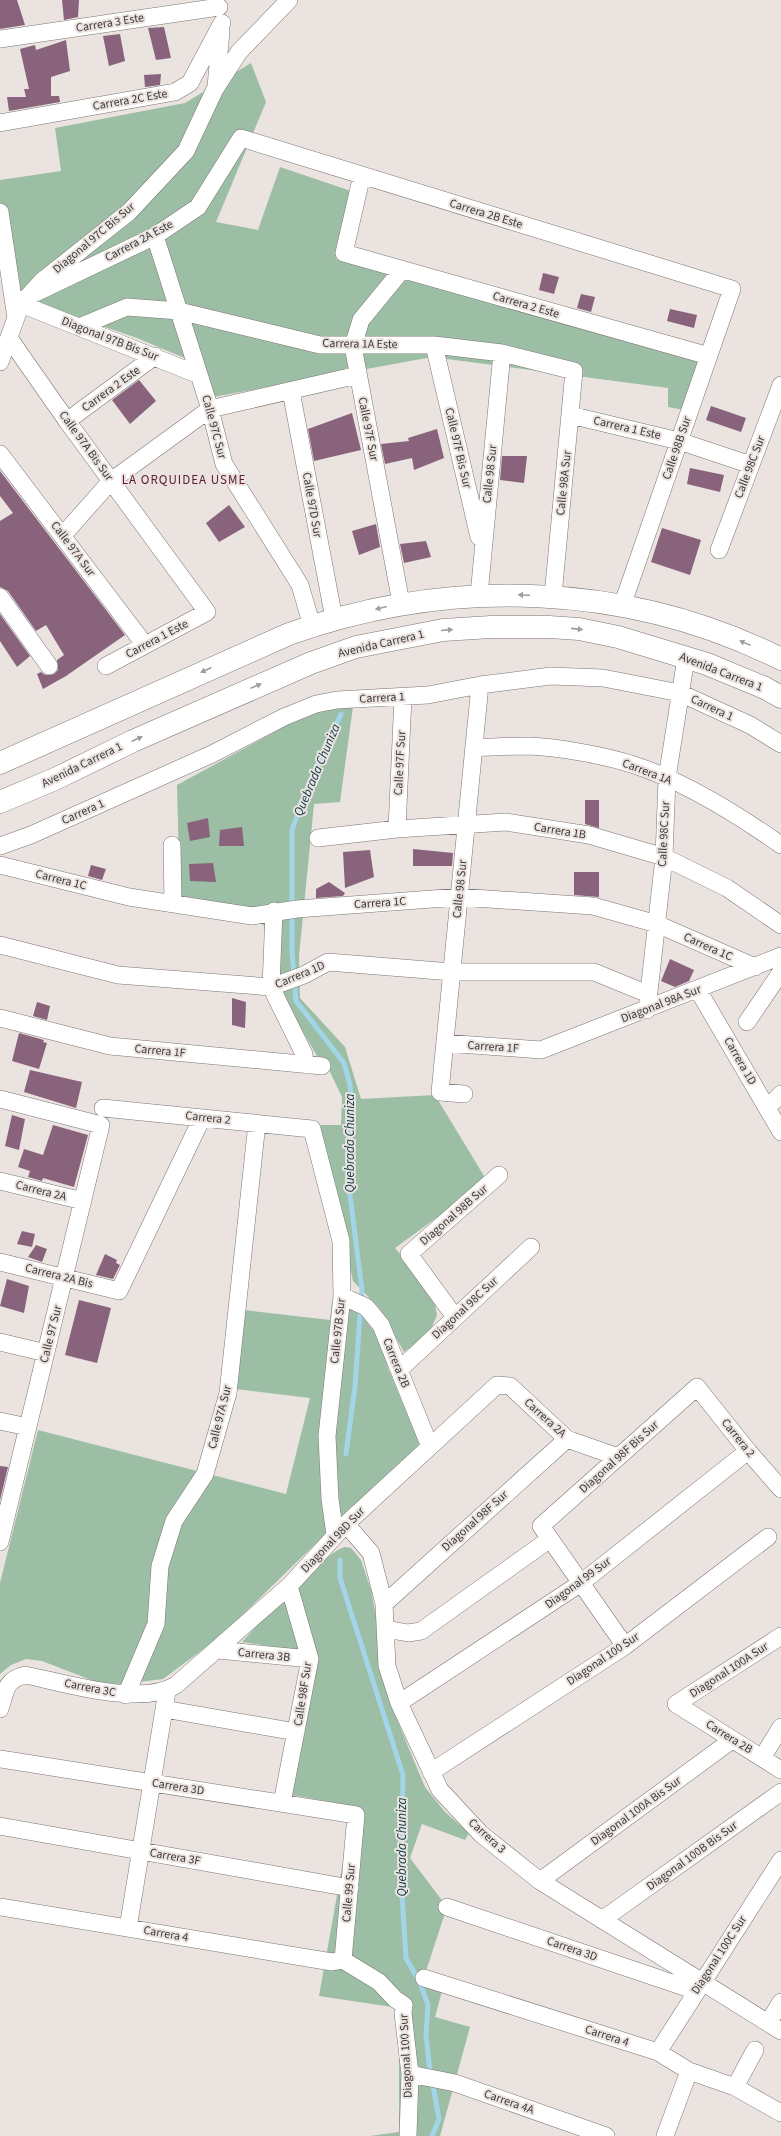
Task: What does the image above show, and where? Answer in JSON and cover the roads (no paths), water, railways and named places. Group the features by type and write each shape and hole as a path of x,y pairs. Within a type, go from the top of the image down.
{"highway":[{"path":"0,763 242,653 334,619 401,603 479,595 553,596 622,606 691,623 722,634 781,659"},
{"name":"Avenida Carrera 1","path":"0,802 256,686 332,656 379,642 443,630 491,627 579,629 618,637 707,664 765,688 781,697"}],"street":[{"path":"215,89 239,52 290,0"},
{"path":"215,89 220,10"},
{"name":"Carrera 3 Este","path":"0,39 220,10"},
{"name":"Carrera 2C Este","path":"0,123 175,92 190,83 220,10"},
{"name":"Diagonal 97C Bis Sur","path":"21,307 42,281 129,212 186,151 215,89"},
{"name":"Carrera 2A Este","path":"21,307 155,236 198,207 241,138"},
{"name":"Carrera 2B Este","path":"241,138 732,289"},
{"name":"Carrera 2 Este","path":"362,175 344,253 709,356"},
{"path":"0,212 5,284 21,307 0,361"},
{"name":"Calle 97C Sur","path":"155,236 210,409 224,464 300,585 312,626"},
{"name":"Calle 97F Sur","path":"401,603 353,346 361,320 402,270"},
{"name":"Calle 98B Sur","path":"622,606 732,289"},
{"name":"Diagonal 97B Bis Sur","path":"21,307 155,356 199,375"},
{"name":"Carrera 1A Este","path":"79,327 127,307 179,311 320,344 353,346 434,345 502,353 574,371"},
{"name":"Calle 97A Bis Sur","path":"9,338 67,421 207,612"},
{"name":"Calle 97F Bis Sur","path":"434,345 482,550"},
{"name":"Calle 98 Sur","path":"479,595 482,550 502,353"},
{"name":"Carrera 2 Este","path":"67,421 155,356"},
{"name":"Calle 98A Sur","path":"553,596 574,371"},
{"path":"63,535 111,481 210,409 358,375"},
{"name":"Calle 98C Sur","path":"719,550 781,385"},
{"name":"Calle 97D Sur","path":"291,391 334,619"},
{"name":"Carrera 1 Este","path":"570,415 679,441 751,464"},
{"name":"Calle 97A Sur","path":"0,454 63,535 145,645"},
{"path":"0,598 49,666"},
{"name":"Carrera 1 Este","path":"106,666 207,612"},
{"name":"Calle 98C Sur","path":"648,1002 664,857 667,778 686,658"},
{"name":"Carrera 1","path":"0,846 31,835 212,754 284,716 316,704 337,700 403,698 480,685 551,676 603,678 680,693 750,725 781,744"},
{"name":"Calle 98 Sur","path":"464,1094 440,1092 480,685"},
{"name":"Calle 97F Sur","path":"397,829 403,698"},
{"name":"Carrera 1A","path":"474,748 530,746 575,752 634,764 667,778 741,817 781,845"},
{"name":"Carrera 1B","path":"318,838 397,829 506,822 589,835 664,857 727,888 781,925"},
{"path":"172,845 173,903"},
{"name":"Carrera 1C","path":"0,865 129,897 252,916 286,910 460,897 593,906 657,924 755,967"},
{"path":"286,910 277,985 304,1054 305,1065"},
{"name":"Carrera 1D","path":"0,946 118,975 277,985 304,975 328,962 452,972 594,972 648,1002"},
{"name":"Diagonal 98A Sur","path":"541,1050 648,1002 698,990 781,956"},
{"path":"747,1022 781,972"},
{"name":"Carrera 1D","path":"698,990 781,1132"},
{"name":"Carrera 1F","path":"0,1018 110,1046 322,1066"},
{"name":"Carrera 1F","path":"445,1043 541,1050"},
{"path":"767,1108 781,1094"},
{"name":"Calle 97 Sur","path":"0,1099 101,1125 0,1542"},
{"name":"Carrera 2","path":"103,1108 312,1129"},
{"name":"Carrera 2A Bis","path":"0,1262 119,1291 202,1118"},
{"name":"Calle 97A Sur","path":"126,1695 156,1624 160,1566 174,1522 205,1474 228,1393 239,1305 257,1123"},
{"name":"Calle 97B Sur","path":"312,1129 341,1241 354,1301 327,1436 330,1499 340,1530"},
{"name":"Diagonal 98B Sur","path":"455,1318 409,1254 499,1176"},
{"name":"Carrera 2A","path":"0,1180 83,1201"},
{"name":"Diagonal 98C Sur","path":"399,1370 531,1247"},
{"name":"Carrera 2B","path":"354,1301 381,1325 430,1447"},
{"path":"0,1342 46,1353"},
{"name":"Carrera 2A","path":"497,1385 510,1386 567,1439 618,1457"},
{"name":"Diagonal 98D Sur","path":"167,1691 218,1650 289,1586 340,1530 497,1385"},
{"name":"Carrera 2","path":"697,1387 748,1451 781,1489"},
{"name":"Diagonal 98F Bis Sur","path":"386,1629 408,1633 421,1631 545,1533 618,1457 697,1387"},
{"path":"0,1421 28,1428"},
{"name":"Diagonal 98F Sur","path":"384,1604 567,1439"},
{"name":"Diagonal 99 Sur","path":"399,1703 580,1583 748,1451"},
{"name":"Carrera 3","path":"340,1530 371,1553 384,1604 387,1666 399,1703 440,1790 481,1834 540,1882 602,1920 699,1987 775,2027"},
{"path":"545,1533 625,1646"},
{"name":"Diagonal 100 Sur","path":"431,1772 625,1646 768,1537"},
{"name":"Calle 98F Sur","path":"282,1803 310,1659 289,1586"},
{"name":"Diagonal 100A Sur","path":"676,1704 781,1636"},
{"name":"Carrera 3B","path":"218,1650 310,1659"},
{"name":"Carrera 3C","path":"0,1709 8,1685 15,1678 25,1675 126,1695 146,1695 167,1691"},
{"path":"128,1928 167,1691"},
{"name":"Carrera 2B","path":"676,1704 781,1770"},
{"path":"164,1709 296,1732"},
{"path":"762,1758 781,1727"},
{"name":"Diagonal 100A Bis Sur","path":"540,1882 732,1740"},
{"name":"Carrera 3D","path":"0,1759 356,1815"},
{"name":"Diagonal 100B Bis Sur","path":"602,1920 781,1792"},
{"name":"Calle 99 Sur","path":"337,1961 350,1888 356,1815"},
{"name":"Carrera 3F","path":"0,1826 350,1888"},
{"name":"Diagonal 100C Sur","path":"658,2052 781,1860"},
{"name":"Carrera 4","path":"0,1907 337,1961"},
{"name":"Carrera 3D","path":"447,1907 699,1987"},
{"name":"Diagonal 100 Sur","path":"337,1961 379,1982 395,1999 404,2005 403,2013 415,2075 408,2136"},
{"name":"Carrera 4","path":"424,1978 658,2052 689,2071 735,2087 781,2113"},
{"path":"775,2027 781,2002"},
{"path":"735,2087 755,2050"},
{"path":"665,2136 689,2071"},
{"name":"Carrera 4A","path":"415,2075 442,2080 606,2136"}],"waterway":[{"name":"Quebrada Chuniza","path":"341,714 309,783 292,830 292,951 296,1001 344,1063 350,1085 352,1107 348,1180 362,1289 355,1386 346,1454"},
{"name":"Quebrada Chuniza","path":"340,1560 340,1578 403,1775 401,1880 406,1958 420,1983 428,2005 426,2035 429,2063 439,2119 432,2136"}],"district":[{"name":"LA ORQUIDEA USME","path":"184,480"}]}
